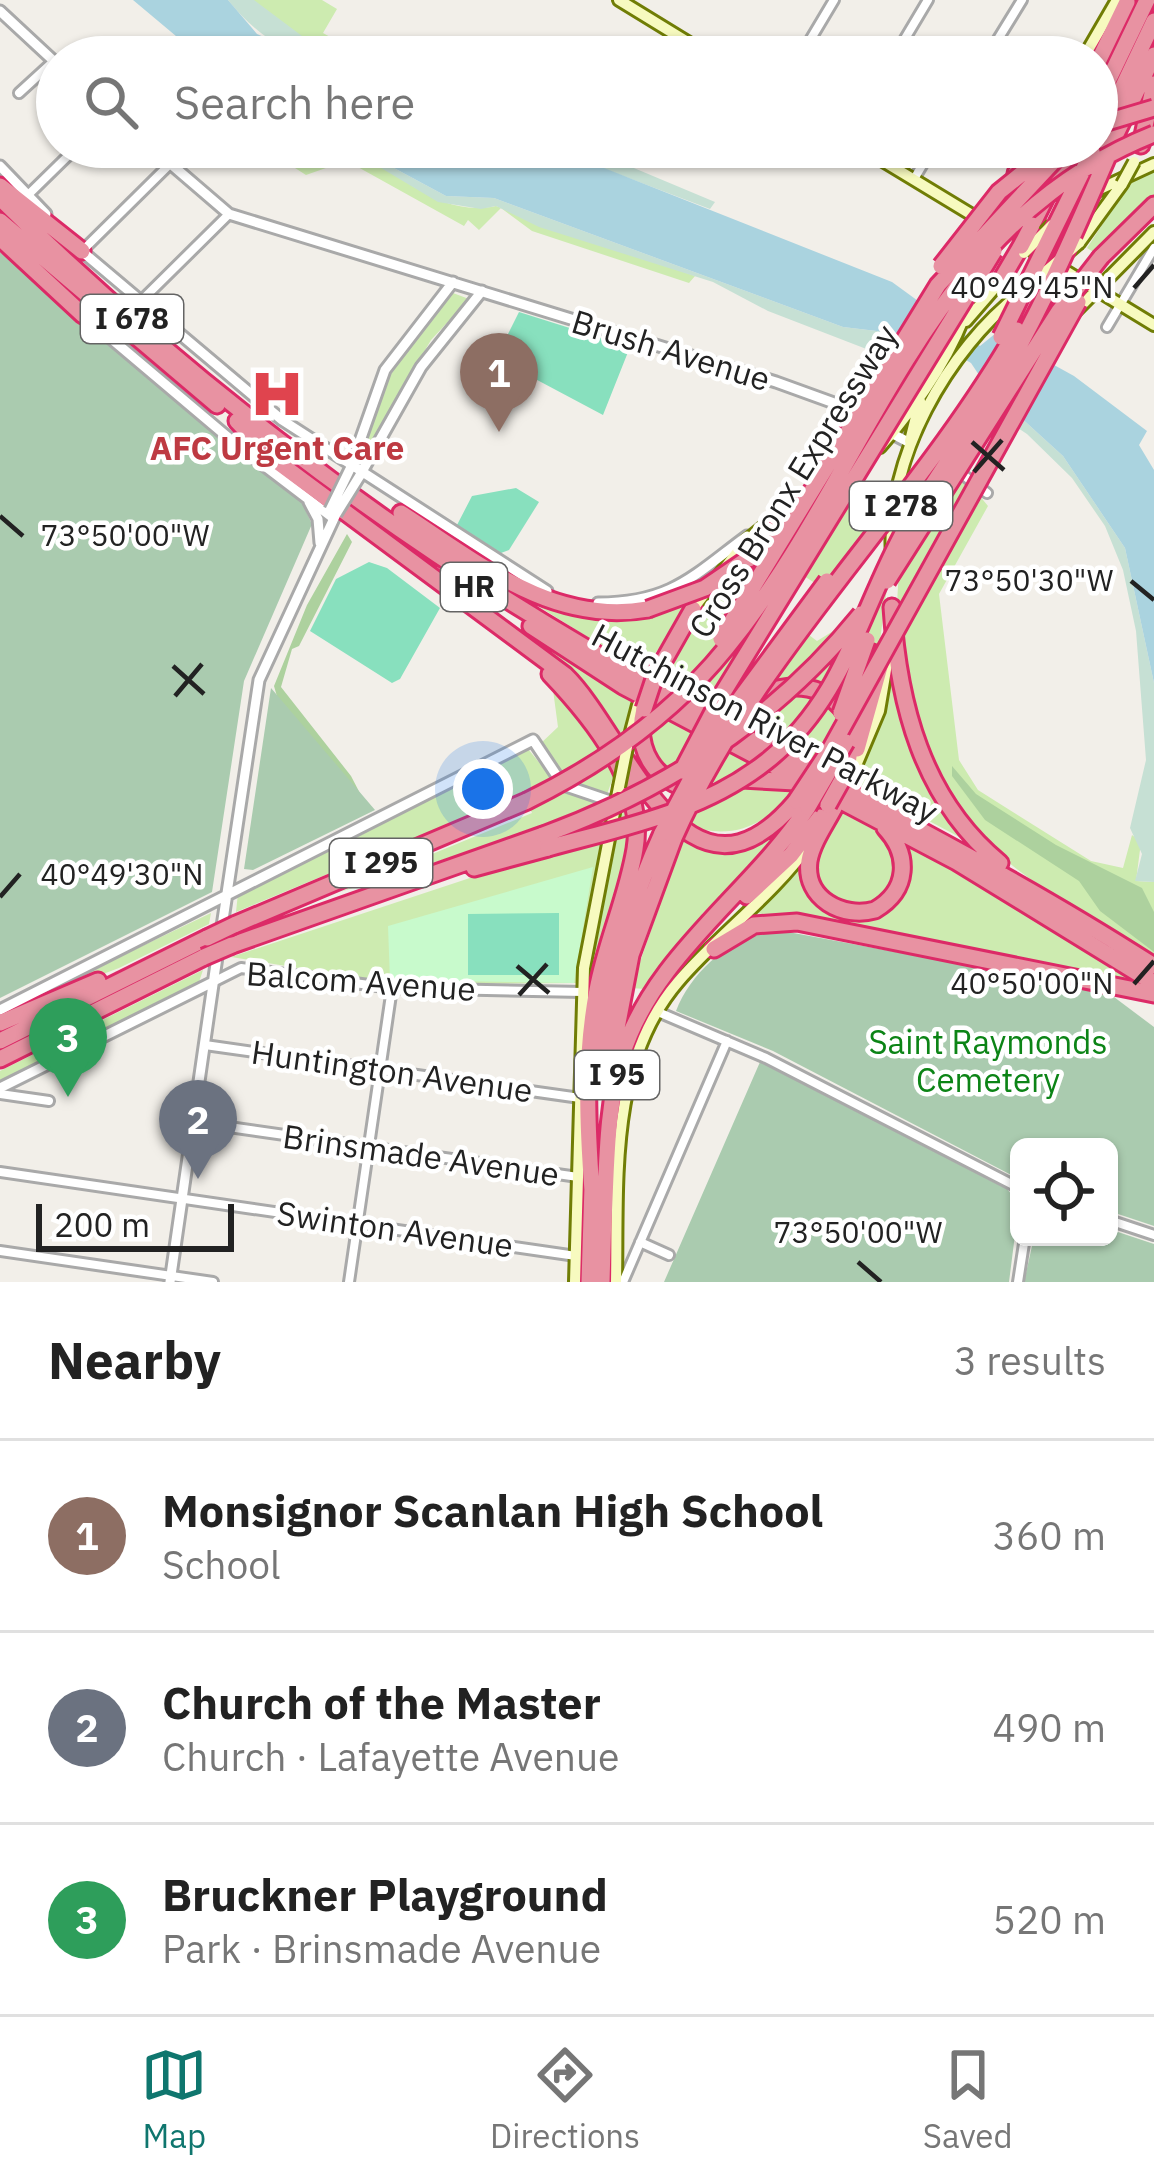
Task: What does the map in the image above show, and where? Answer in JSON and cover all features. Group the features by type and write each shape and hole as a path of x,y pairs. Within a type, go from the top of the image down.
{"highway":[{"path":"1118,61 1147,0"},
{"path":"1103,36 1121,1"},
{"name":"I 278","path":"1118,106 1154,21"},
{"name":"I 278","path":"1118,124 1154,55"},
{"path":"1148,139 1154,84"},
{"path":"1118,119 1154,109"},
{"name":"Cross Bronx Expressway","path":"1118,155 1148,139"},
{"path":"1016,173 1019,168"},
{"path":"749,559 799,500 966,231 1026,168"},
{"path":"569,778 649,718 708,656 945,275 1049,168"},
{"path":"1000,280 1059,168"},
{"name":"I 278","path":"604,1220 606,1099 617,1014 664,834 759,686 900,507 976,397 1090,168"},
{"path":"545,841 689,807 729,788 779,751 837,680 892,554 1021,344 1092,168"},
{"name":"Cross Bronx Expressway","path":"0,1041 234,925 527,801 659,718 727,648 763,598 956,282 996,236 1054,189 1093,168"},
{"path":"0,186 82,251"},
{"name":"I 95","path":"590,1282 602,1035 635,895 712,712 950,315 1001,242 1054,189"},
{"name":"I 678","path":"0,198 95,288 270,433 507,598 627,671"},
{"name":"I 95","path":"602,1282 610,1122 620,1063 643,1007 686,949 760,869 802,804 1063,324 1105,259 1154,209"},
{"name":"I 678","path":"0,221 238,421"},
{"path":"0,238 83,315"},
{"name":"I 295","path":"0,1059 232,945 321,910 545,841 691,766 760,717 814,668 922,532 1059,311 1105,259"},
{"path":"238,421 271,457 579,689 604,720 653,804 679,830 709,840 744,838 802,804 926,495"},
{"name":"Hutchinson River Parkway","path":"238,421 592,668 869,814 1154,982"},
{"path":"270,433 528,593 585,611 648,609 705,588 749,559 783,527 824,472"},
{"path":"438,579 563,688 608,749 633,801 634,854 606,948 590,1034 587,1118 592,1191"},
{"path":"869,814 898,843 902,877 883,905 849,913 820,897 809,871 811,853 850,773 892,607"},
{"path":"892,607 899,688 931,772 968,831 1036,891"},
{"path":"693,609 653,674 641,707 645,753 659,773 679,786 704,789 764,776 818,787"},
{"path":"627,671 714,705 736,703 784,686 820,690 851,724 850,773"},
{"name":"Hutchinson River Parkway","path":"627,671 1036,891 1154,966"},
{"path":"686,949 786,861 831,807"},
{"path":"714,949 754,925 791,921 1154,994"},
{"path":"0,1023 207,938"}],"main road":[{"path":"620,0 639,5 683,36"},
{"path":"910,443 973,338 1078,243 1122,184 1148,139 1154,109"},
{"path":"693,609 766,523 871,456 922,392 961,328 1052,225 1093,193 1154,164"},
{"path":"895,168 1154,325"},
{"path":"961,328 988,224 1016,173"},
{"path":"973,338 995,328 1070,315 1100,292 1154,232"},
{"path":"892,607 890,537 922,392"},
{"path":"810,494 836,485 861,489 879,503 890,537"},
{"path":"575,1282 587,941 627,747 641,707"},
{"path":"620,1282 624,1095 658,1012 676,985 786,874 831,807"}],"street":[{"path":"813,36 834,0"},
{"path":"907,36 928,0"},
{"path":"1001,36 1022,0"},
{"path":"0,11 36,44"},
{"path":"19,93 36,78"},
{"path":"0,166 82,251 254,399 355,472 527,581 582,602 637,602 675,591 766,523"},
{"path":"28,195 56,168"},
{"path":"82,251 166,168"},
{"name":"Brush Avenue","path":"175,168 229,214 786,386 892,432 987,493"},
{"path":"914,179 921,168"},
{"path":"141,302 229,214"},
{"path":"0,248 332,514"},
{"path":"1107,327 1154,248"},
{"path":"355,472 363,427 394,355 453,282"},
{"path":"171,1279 259,680 355,472 421,367 482,291"},
{"path":"326,451 344,452 363,427"},
{"path":"302,494 318,519 319,551"},
{"path":"0,1010 533,740 562,785 616,803"},
{"name":"Balcom Avenue","path":"214,982 241,968 392,988 583,992"},
{"path":"0,1091 214,982"},
{"path":"350,1282 392,988"},
{"path":"658,1012 727,1041 1010,1183"},
{"path":"620,1282 727,1041"},
{"name":"Huntington Avenue","path":"205,1045 580,1098"},
{"path":"0,1091 49,1101"},
{"name":"Brinsmade Avenue","path":"194,1122 578,1178"},
{"name":"Swinton Avenue","path":"0,1172 576,1256"},
{"path":"1118,1223 1154,1235"},
{"path":"640,1242 668,1255"},
{"path":"1018,1282 1024,1246"},
{"path":"0,1251 213,1282"}],"green space":[{"path":"228,0 254,0 302,36 266,36"},
{"path":"248,0 322,0 337,9 323,33 328,36 300,36"},
{"path":"295,168 326,168 306,175"},
{"path":"360,168 383,168 439,200 476,208 496,206 695,276 689,283 532,231 501,208 479,230 468,220 464,226"},
{"path":"381,168 394,168 446,196 494,198 843,327 941,347 913,367 768,311 713,282 539,227 496,206 481,209 438,202"},
{"path":"602,168 634,168 715,202 710,209"},
{"path":"1154,168 1154,197 1097,254 1087,248 1132,179"},
{"path":"0,252 302,503 312,524 244,681 212,892 0,998"},
{"path":"453,293 469,299 431,340 362,458 370,417 392,368 422,323"},
{"path":"519,312 630,347 603,415 496,358"},
{"path":"987,387 1063,456 1125,548 1154,683 1154,882 1135,881 1142,854 1130,828 1146,760 1136,631 1123,570 1105,526 1072,478 1027,434 979,402"},
{"path":"930,462 974,489 988,506 939,594 959,760 978,790 1091,861 1123,868 1132,835 1141,842 1136,881 1154,882 1154,956 1008,862 970,823 940,778 917,728 903,676 897,621 900,566 911,513"},
{"path":"516,488 539,502 509,550 501,553 457,525 472,496"},
{"path":"849,489 875,503 883,521 829,592 785,564 735,646 764,667 797,626 817,641 882,601 889,573 879,648 847,703 827,690 797,681 743,698 715,701 659,681 711,590 758,534 816,497"},
{"path":"347,534 352,542 299,646 292,649 281,687 351,776 365,803 278,700 274,686 307,605"},
{"path":"369,562 387,568 440,608 400,679 392,683 310,631 336,579"},
{"path":"514,591 582,615 696,598 642,671"},
{"path":"508,624 632,700 622,738 585,684"},
{"path":"543,675 597,741 615,772 606,797 562,779 539,745 558,727 553,690"},
{"path":"892,677 905,728 967,841 857,783"},
{"path":"271,688 375,810 253,870 244,869"},
{"path":"775,692 810,692 838,713 814,760 720,712"},
{"path":"648,711 779,775 707,783 672,777 659,764 651,743"},
{"path":"528,749 560,788 607,805 609,812 580,983 395,984 231,957 482,874 540,829 340,892 532,813 523,793 236,912 238,893"},
{"path":"952,766 976,794 1056,845 1142,888 1154,912 1154,952 1100,911 1079,881 985,820 952,776"},
{"path":"748,781 796,788 774,811 749,826 721,831 689,826 703,797"},
{"path":"623,790 629,836 626,861 594,984 587,983"},
{"path":"843,807 878,828 890,843 897,882 874,905 834,904 814,879 819,852"},
{"path":"779,828 772,843 702,914 705,920 645,989 631,988 682,841 723,849"},
{"path":"908,844 1154,990 757,913 806,856 823,905 886,907"},
{"path":"593,867 574,983 390,980 388,926"},
{"path":"211,913 209,924 119,968 15,1007"},
{"path":"559,913 559,975 468,975 468,914"},
{"name":"Saint Raymonds Cemetery","path":"772,929 1106,991 1154,1027 1154,1226 1118,1214 1118,1138 1010,1138 1010,1174 773,1051 676,1011 702,970 727,949"},
{"path":"203,970 198,985 0,1082 0,1071"},
{"name":"Saint Raymonds Cemetery","path":"760,1062 1010,1192 1014,1246 1009,1282 664,1282"},
{"path":"1118,1232 1154,1244 1154,1282 1024,1282 1032,1246 1118,1246"}],"water":[{"path":"133,0 228,0 262,36 176,36"},
{"path":"394,168 604,168 892,282 980,346 996,333 1074,376 1147,431 1139,445 1154,470 1154,683 1125,548 1063,456 987,387 971,363 947,349 885,332 843,327 494,198 446,196"}],"place":[{"name":"AFC Urgent Care","path":"277,394"},
{"name":"Monsignor Scanlan High School","path":"499,432"},
{"name":"Bruckner Playground","path":"68,1097"},
{"name":"Church of the Master","path":"198,1179"}]}
